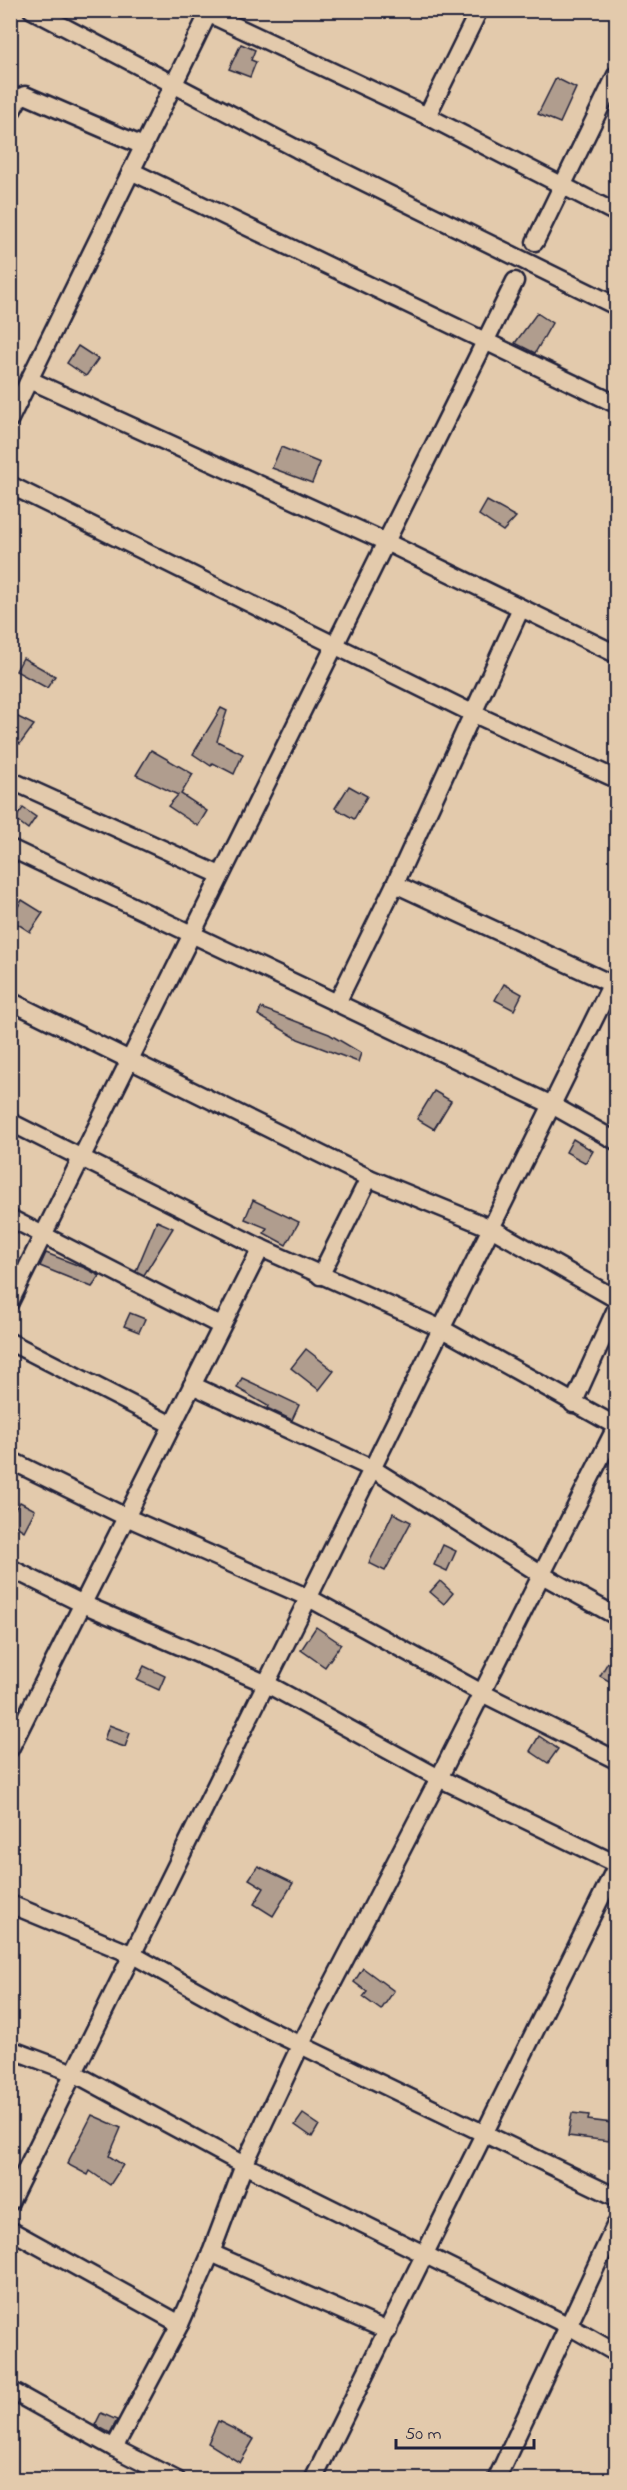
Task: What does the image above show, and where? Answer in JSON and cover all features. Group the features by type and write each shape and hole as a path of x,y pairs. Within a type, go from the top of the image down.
{"street":[{"path":"32,10 297,149 616,306"},
{"path":"427,116 479,10"},
{"path":"10,419 207,12 427,116 616,213"},
{"path":"535,242 616,75"},
{"path":"10,114 19,98 25,95 143,146"},
{"path":"131,171 616,404"},
{"path":"10,1302 514,281"},
{"path":"30,380 386,542 616,654"},
{"path":"10,484 472,713 616,779"},
{"path":"338,1003 396,884 521,608"},
{"path":"10,780 220,875"},
{"path":"10,848 552,1105 616,1141"},
{"path":"10,2202 615,982 396,884"},
{"path":"10,1001 369,1178 491,1228 616,1299"},
{"path":"10,1122 261,1248 442,1329 616,1427 440,1778 301,2044 244,2164 211,2253 180,2324 114,2448"},
{"path":"320,1276 369,1178"},
{"path":"10,1218 221,1326"},
{"path":"10,1749 261,1248"},
{"path":"573,1404 616,1309"},
{"path":"10,1342 172,1425"},
{"path":"192,1384 373,1468 542,1575 616,1616"},
{"path":"10,1460 126,1517 309,1598 482,1694 616,1760"},
{"path":"10,1568 83,1604 267,1684 440,1778 616,1866 314,2480"},
{"path":"10,1904 132,1955 255,2023 616,2197"},
{"path":"10,2049 74,2073 244,2164 567,2325 616,2353"},
{"path":"496,2480 616,2224"},
{"path":"10,2230 180,2324"},
{"path":"211,2253 388,2331"},
{"path":"10,2390 114,2448 153,2474 177,2480"}],"building":[{"path":"241,44 255,50 251,60 256,62 250,77 229,69"},
{"path":"556,78 576,88 560,123 538,114"},
{"path":"537,313 552,323 535,353 515,343"},
{"path":"78,346 98,359 86,376 67,363"},
{"path":"281,447 320,463 312,483 272,468"},
{"path":"487,501 516,517 503,531 479,515"},
{"path":"23,658 55,676 47,688 16,671"},
{"path":"221,708 227,711 217,741 243,754 234,774 213,763 211,766 193,754"},
{"path":"10,713 34,725 20,744 10,738"},
{"path":"151,750 193,774 181,794 207,811 198,826 168,806 178,795 136,775"},
{"path":"349,786 367,796 354,819 335,808"},
{"path":"23,808 36,817 28,829 15,819"},
{"path":"22,900 43,913 30,932 10,919"},
{"path":"504,984 522,994 514,1010 495,1000"},
{"path":"261,1008 329,1034 361,1053 358,1062 298,1039 258,1015"},
{"path":"434,1091 451,1101 434,1129 417,1119"},
{"path":"573,1139 593,1151 586,1163 566,1152"},
{"path":"253,1200 299,1222 286,1245 264,1233 267,1228 245,1219"},
{"path":"157,1221 173,1228 144,1275 136,1271"},
{"path":"46,1253 100,1276 92,1287 40,1266"},
{"path":"130,1313 145,1319 139,1332 124,1326"},
{"path":"306,1349 334,1371 319,1390 291,1368"},
{"path":"242,1378 299,1405 292,1420 267,1408 268,1406 237,1388"},
{"path":"20,1502 35,1510 24,1531 10,1522 10,1516"},
{"path":"393,1513 411,1522 385,1571 369,1563"},
{"path":"443,1545 456,1551 447,1571 434,1565"},
{"path":"440,1581 453,1593 444,1604 430,1592"},
{"path":"316,1627 341,1644 325,1667 301,1650"},
{"path":"616,1648 616,1685 600,1676"},
{"path":"144,1666 165,1676 159,1690 137,1680"},
{"path":"109,1725 130,1733 125,1747 104,1740"},
{"path":"539,1736 558,1749 548,1763 530,1751"},
{"path":"258,1866 293,1883 273,1916 254,1904 264,1888 249,1879"},
{"path":"363,1968 394,1991 381,2010 363,1997 367,1992 354,1982"},
{"path":"572,2113 589,2115 588,2120 612,2123 609,2141 568,2136"},
{"path":"303,2114 319,2125 312,2137 295,2125"},
{"path":"92,2115 121,2128 109,2156 123,2165 110,2185 90,2171 88,2175 67,2164"},
{"path":"101,2413 117,2420 110,2433 95,2425"},
{"path":"218,2421 254,2439 240,2463 208,2443"}]}
